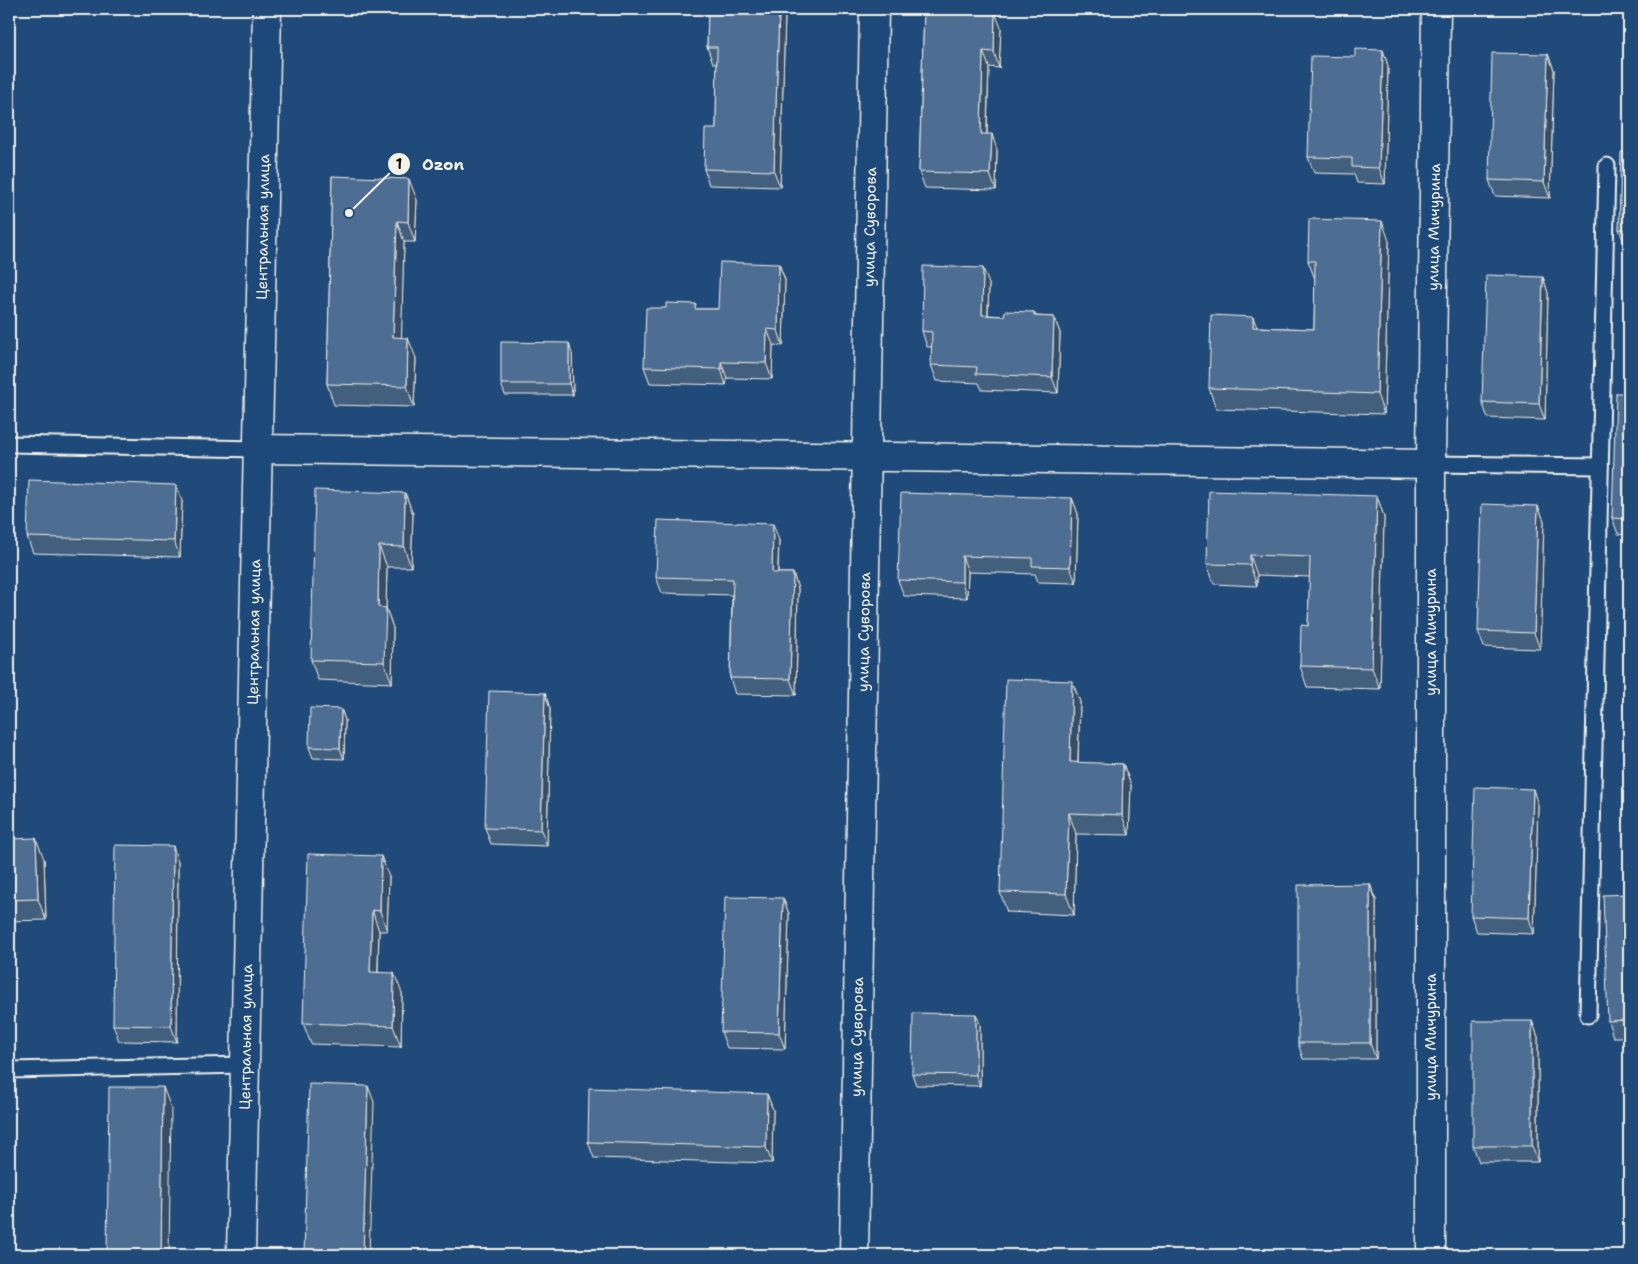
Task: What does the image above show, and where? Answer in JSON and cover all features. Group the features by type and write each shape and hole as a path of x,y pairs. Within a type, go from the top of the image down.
{"street":[{"name":"Центральная улица","path":"241,1255 267,9"},
{"name":"улица Суворова","path":"854,1255 874,9"},
{"name":"улица Мичурина","path":"1431,1255 1431,464 1436,9"},
{"path":"258,449 1431,464"}],"lane":[{"path":"1588,1015 1607,166"},
{"path":"9,444 258,449"},
{"path":"1431,464 1600,466"},
{"path":"9,1070 245,1065"}],"building":[{"path":"708,9 779,9 774,171 704,169 705,129 716,129 717,47 707,47"},
{"path":"924,9 995,12 994,52 983,51 981,134 992,134 990,174 919,172"},
{"path":"1625,9 1629,9 1629,59 1624,58"},
{"path":"1355,49 1383,50 1379,168 1352,167 1352,158 1308,157 1311,56 1355,57"},
{"path":"1492,53 1548,54 1544,182 1489,180"},
{"path":"1621,152 1629,152 1629,230 1619,229"},
{"path":"332,176 409,179 408,222 397,221 393,337 408,338 407,386 327,384"},
{"path":"1309,219 1382,221 1377,394 1209,388 1211,315 1253,317 1253,327 1314,329 1315,261 1308,261"},
{"path":"720,262 779,264 778,330 767,329 766,363 721,362 721,369 644,367 646,308 666,308 666,303 696,304 695,309 718,309"},
{"path":"923,266 983,268 982,315 1004,316 1005,311 1034,312 1034,316 1054,317 1052,377 976,374 977,367 931,365 932,332 922,331"},
{"path":"1486,275 1543,277 1539,404 1482,402"},
{"path":"501,342 569,343 569,384 501,384"},
{"path":"1616,393 1629,393 1629,519 1612,518"},
{"path":"29,480 176,485 174,541 27,537"},
{"path":"315,490 405,493 404,547 379,546 378,607 386,608 384,662 311,660"},
{"path":"1209,491 1377,496 1372,668 1300,666 1301,625 1308,626 1310,557 1250,555 1250,565 1207,564"},
{"path":"901,493 1072,498 1070,567 1032,566 1032,558 962,556 962,582 898,580"},
{"path":"1482,504 1538,506 1534,633 1478,631"},
{"path":"658,520 773,524 772,573 793,573 790,679 730,678 733,579 656,577"},
{"path":"1006,679 1072,681 1070,762 1123,764 1122,815 1069,813 1066,894 1000,892"},
{"path":"489,691 545,693 541,830 485,828"},
{"path":"310,708 341,709 340,748 309,747"},
{"path":"1475,787 1533,789 1529,918 1471,916"},
{"path":"36,838 38,899 9,900 9,839"},
{"path":"115,845 173,846 171,1026 113,1025"},
{"path":"308,854 381,856 380,911 372,910 370,972 394,973 393,1026 303,1023"},
{"path":"1370,884 1370,1043 1298,1043 1298,885"},
{"path":"1629,894 1629,1020 1608,1021 1603,895"},
{"path":"725,897 783,898 779,1033 721,1032"},
{"path":"913,1013 976,1014 976,1075 912,1074"},
{"path":"1473,1021 1532,1021 1532,1146 1473,1146"},
{"path":"309,1084 368,1086 363,1255 304,1255"},
{"path":"109,1087 163,1087 161,1255 107,1255"},
{"path":"589,1088 767,1094 766,1147 588,1142"}],"place":[{"name":"Ozon","path":"349,213"}]}
